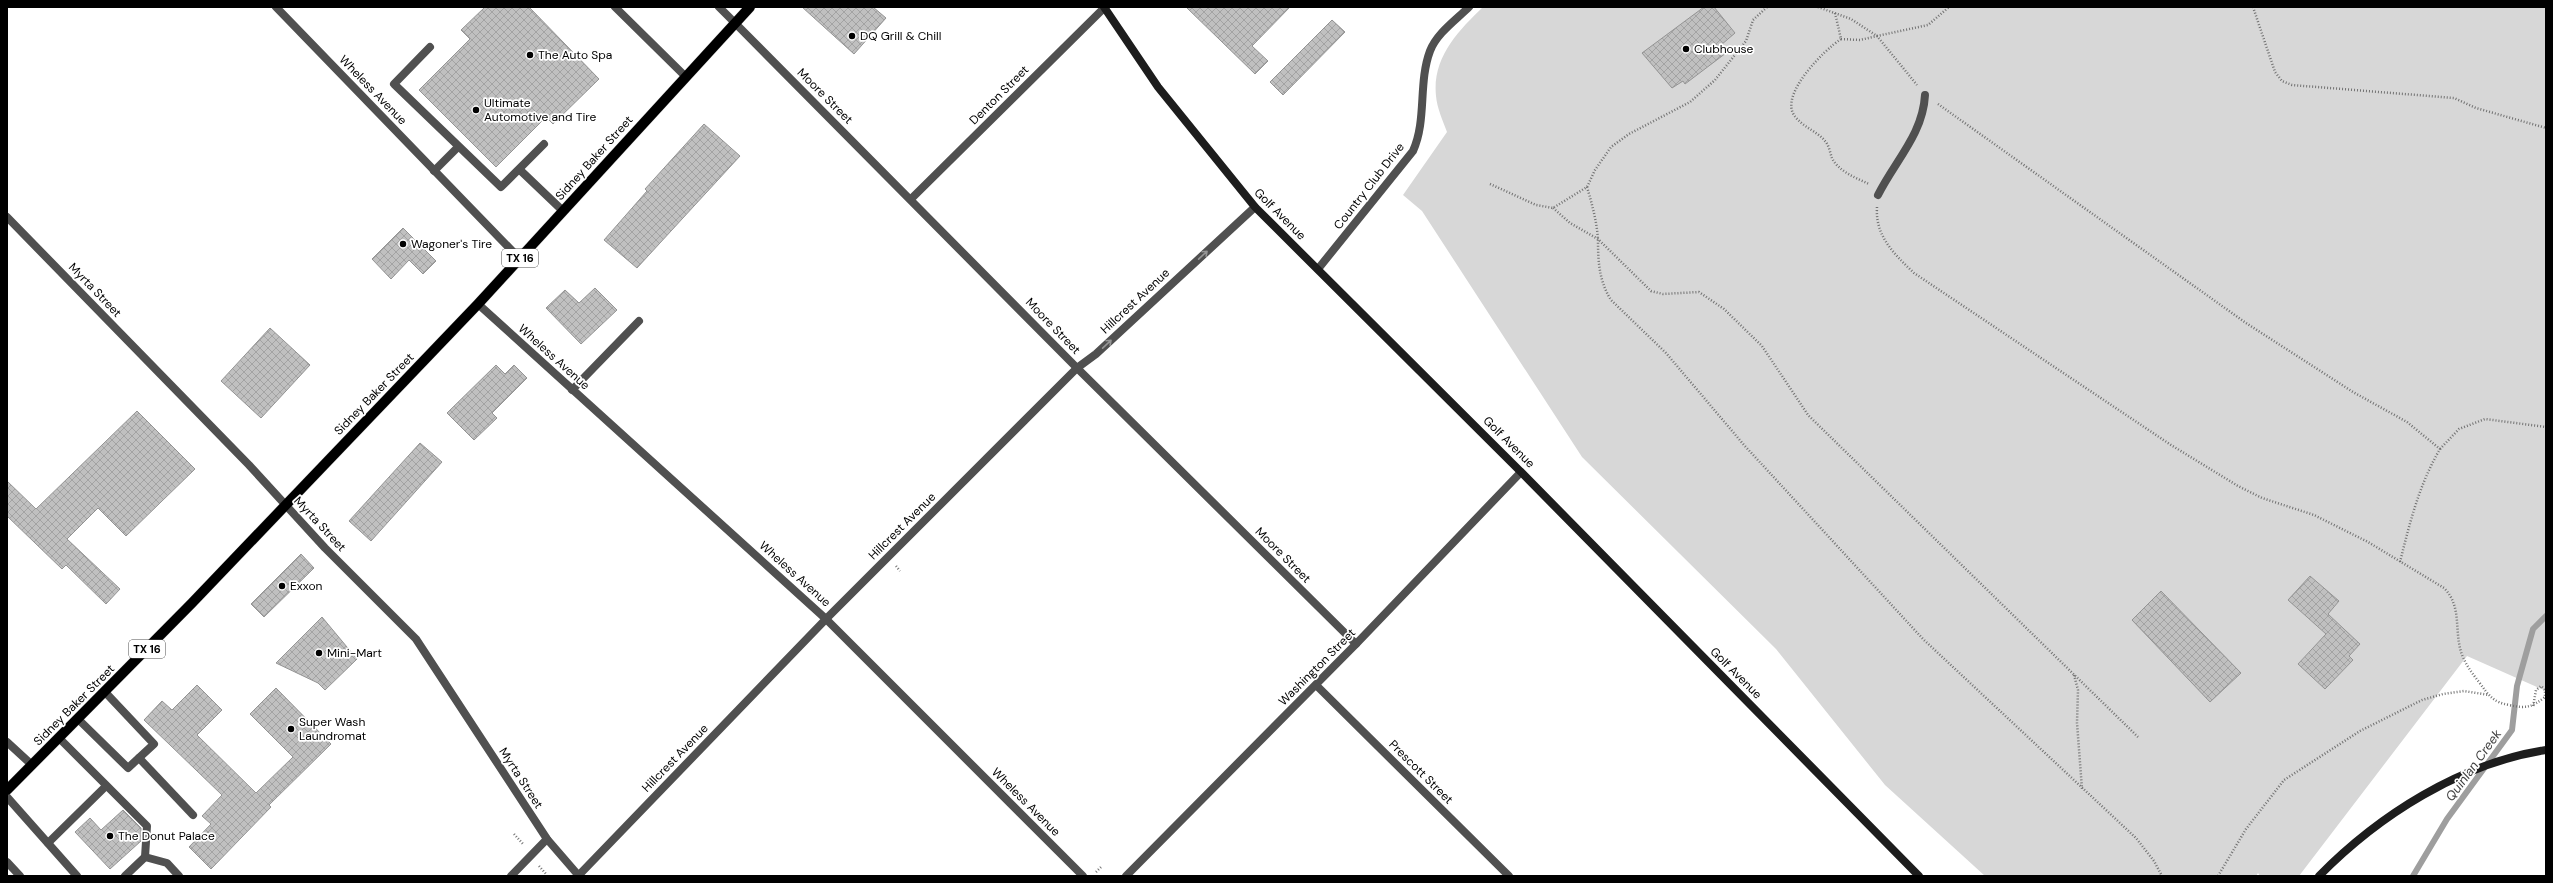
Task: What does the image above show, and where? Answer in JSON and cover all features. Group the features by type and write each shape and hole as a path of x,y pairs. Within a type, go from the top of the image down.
{"main road":[{"name":"Sidney Baker Street","path":"7,790 105,692 478,304 750,7"},
{"name":"Golf Avenue","path":"1104,7 1158,87 1254,207 1522,472 1919,876"},
{"path":"2322,873 2358,840 2407,805 2457,778 2507,760 2546,750"}],"street":[{"name":"Wheless Avenue","path":"276,7 520,259"},
{"path":"615,7 686,77"},
{"name":"Moore Street","path":"719,7 911,198 1077,368 1356,644"},
{"name":"Denton Street","path":"911,198 1104,7"},
{"name":"Country Club Drive","path":"1318,269 1413,151 1420,136 1424,88 1430,50 1441,35 1469,7"},
{"path":"430,47 394,84 501,188 544,144"},
{"path":"1878,195 1913,138 1924,108 1925,94"},
{"path":"434,171 458,147"},
{"path":"520,170 563,211"},
{"name":"Hillcrest Avenue","path":"579,876 826,618 1077,368 1096,354 1254,207"},
{"name":"Myrta Street","path":"7,217 286,505 325,548 416,639 547,839 579,876"},
{"name":"Wheless Avenue","path":"478,304 826,618 1083,876"},
{"path":"572,390 639,321"},
{"name":"Washington Street","path":"1126,876 1356,644 1522,472"},
{"name":"Prescott Street","path":"1316,684 1509,876"},
{"path":"78,719 128,768 154,744 105,692"},
{"path":"59,738 147,826 145,857 125,876"},
{"path":"7,742 32,765"},
{"path":"139,758 193,815"},
{"path":"48,843 106,786"},
{"path":"7,798 77,876"},
{"path":"511,876 547,839"},
{"path":"145,857 167,863 179,876"},
{"path":"7,862 20,876"}],"path":[{"path":"1553,208 1587,187 1595,170 1610,147 1629,134 1690,102 1716,80 1746,41 1753,20 1767,7"},
{"path":"1818,7 1852,19 1877,36 1925,94 2246,323 2353,392 2407,422 2440,448"},
{"path":"1948,7 1928,25 1860,40 1841,39 1818,56 1797,90 1791,105 1794,114 1801,122 1826,141 1832,159 1839,168 1874,186 1878,195 1877,216 1879,229 1894,254 1914,273 2171,445 2238,486 2262,498 2314,516 2368,542 2444,588 2452,596 2456,608 2457,631 2464,659 2489,695 2495,702 2522,708 2533,707 2545,697 2545,690 2541,686 2536,690 2533,707"},
{"path":"2253,7 2275,72 2282,81 2292,85 2454,98 2476,108 2546,128"},
{"path":"1835,13 1841,39"},
{"path":"1490,184 1536,205 1553,208 1570,223 1598,239 1651,290 1663,294 1699,292 1724,309 1762,346 1808,415 2138,737"},
{"path":"1587,187 1593,207 1598,239 1600,272 1604,290 1611,300 1666,353 1744,445 1923,639 2082,790 2136,838 2154,861 2162,876"},
{"path":"2400,562 2411,513 2425,474 2440,448 2459,429 2485,419 2546,427"},
{"path":"897,567 900,571"},
{"path":"2074,674 2078,690 2077,723 2082,790"},
{"path":"2218,876 2246,829 2284,780 2360,731 2422,700 2442,694 2464,691 2489,695"},
{"path":"1097,871 1101,867"}],"shaded area":[{"path":"1483,7 2546,7 2546,691 2467,656 2299,876 2260,876 2258,873 2256,876 1985,876 1885,785 1776,649 1582,457 1422,211 1403,195 1447,132 1439,110 1436,96 1438,69 1443,57 1456,36"}],"building":[{"path":"485,7 529,7 599,79 553,124 546,117 496,167 419,90 470,39 461,30"},
{"name":"DQ Grill & Chill","path":"802,7 873,7 886,18 854,54"},
{"path":"1186,7 1290,7 1252,46 1268,61 1255,74"},
{"name":"Clubhouse","path":"1704,7 1714,7 1735,33 1721,45 1726,53 1685,84 1683,81 1672,88 1642,53"},
{"path":"1332,20 1345,32 1283,95 1270,82"},
{"path":"704,124 740,156 637,268 604,240 647,191 645,189"},
{"name":"Wagoner's Tire","path":"403,228 436,261 423,274 409,260 391,279 372,259"},
{"path":"595,288 617,310 581,344 546,308 565,290 579,303"},
{"path":"270,328 310,365 261,418 221,381"},
{"path":"496,365 505,374 514,365 527,378 492,413 497,418 474,440 447,413"},
{"path":"137,411 195,469 126,536 98,508 67,539 120,589 106,604 66,565 62,569 7,516 7,481 36,509"},
{"path":"420,443 442,462 371,541 349,521"},
{"name":"Exxon","path":"301,554 314,568 264,617 251,604"},
{"path":"2310,576 2339,601 2328,614 2360,644 2349,656 2353,660 2325,689 2298,664 2326,634 2288,600"},
{"path":"2161,591 2241,673 2210,702 2132,620"},
{"name":"Mini-Mart","path":"322,617 357,659 325,690 318,683 276,663"},
{"path":"197,685 222,710 197,735 256,793 293,757 250,714 276,688 331,744 269,805 271,807 211,869 189,847 211,824 202,816 222,795 144,720 162,701 172,710"},
{"name":"The Donut Palace","path":"123,810 141,828 141,841 110,869 75,832 90,818 101,830"}],"waterway":[{"name":"Quinlan Creek","path":"2413,876 2447,819 2512,730 2517,686 2533,629 2546,616"}],"place":[{"name":"DQ Grill & Chill","path":"852,36"},
{"name":"Clubhouse","path":"1686,49"},
{"name":"The Auto Spa","path":"530,55"},
{"name":"Ultimate Automotive and Tire","path":"476,110"},
{"name":"Wagoner's Tire","path":"403,244"},
{"name":"Exxon","path":"282,586"},
{"name":"Mini-Mart","path":"319,653"},
{"name":"Super Wash Laundromat","path":"291,729"},
{"name":"The Donut Palace","path":"110,836"}]}
